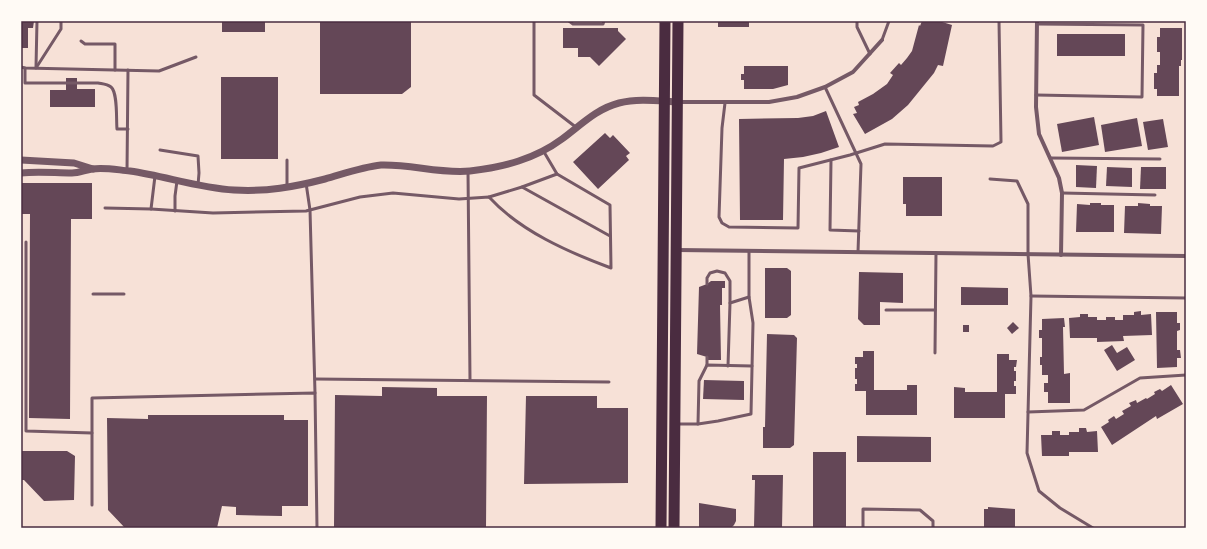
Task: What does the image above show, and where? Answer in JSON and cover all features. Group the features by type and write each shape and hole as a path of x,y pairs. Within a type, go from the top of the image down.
{"highway":[{"path":"661,528 665,21"},
{"path":"674,528 678,21"},
{"path":"664,196 670,221 670,237 676,250"}],"street":[{"path":"1037,22 1036,107 1039,134 1059,178 1062,193 1061,254"},
{"path":"21,160 74,163 93,169 127,171 198,185 254,191 287,187 381,165 414,167 449,172 468,171 511,164 544,152 599,111 621,102 769,102 797,97 825,87 853,72 882,40"},
{"path":"21,173 74,173 93,169"},
{"path":"676,250 1186,256"}],"lane":[{"path":"36,21 36,68"},
{"path":"36,68 61,29 61,21"},
{"path":"534,21 534,96 577,128"},
{"path":"569,21 573,24 603,24 604,21"},
{"path":"857,21 857,27 870,54"},
{"path":"882,40 889,21"},
{"path":"725,103 722,128 719,217 722,223 730,227 798,228 799,168 885,144 993,146 1001,142 999,21"},
{"path":"1036,96 1142,97 1143,25 1037,22"},
{"path":"81,41 85,44 115,44 115,70"},
{"path":"21,67 159,71 196,57"},
{"path":"25,68 25,82 98,83 105,84 112,88 115,94 117,129 128,129"},
{"path":"127,171 128,70"},
{"path":"825,87 861,164 858,252"},
{"path":"160,150 198,156 198,185"},
{"path":"489,197 498,207 526,229 583,258 611,268 610,205 557,174 544,152"},
{"path":"1050,158 1160,159"},
{"path":"287,160 287,187"},
{"path":"831,160 830,230 859,231"},
{"path":"468,171 470,380"},
{"path":"105,208 218,213 306,211 360,197 393,193 469,199 489,197 557,174"},
{"path":"151,209 155,176"},
{"path":"990,179 1017,181 1028,204 1028,254 1031,296 1027,453 1039,491 1060,508 1093,528"},
{"path":"175,211 177,181"},
{"path":"306,183 310,210 315,378 317,528"},
{"path":"522,187 610,236"},
{"path":"1062,193 1155,195"},
{"path":"26,242 26,431 92,433"},
{"path":"675,424 698,424 751,414 753,323 749,297 749,251"},
{"path":"935,353 936,253"},
{"path":"707,284 707,278 710,273 717,271 725,273 730,281 728,366"},
{"path":"21,274 26,274"},
{"path":"93,294 124,294"},
{"path":"1031,296 1186,298"},
{"path":"730,303 749,297"},
{"path":"886,310 935,310"},
{"path":"698,424 699,381 707,365 707,357"},
{"path":"707,365 752,366"},
{"path":"1028,412 1084,410 1140,378 1186,375"},
{"path":"315,378 609,382"},
{"path":"92,505 92,398 315,393"},
{"path":"864,528 863,509 920,510 933,521 933,528"}],"building":[{"path":"21,21 34,21 33,28 28,28 28,48 21,48"},
{"path":"222,21 265,21 265,32 222,32"},
{"path":"320,21 411,21 411,87 402,94 320,94"},
{"path":"718,21 749,21 749,27 718,27"},
{"path":"922,21 939,21 952,25 943,66 938,65 934,73 908,105 892,119 865,134 853,114 857,113 854,107 859,105 858,102 887,84 893,75 890,73 899,63 901,65 912,51 919,25 920,26"},
{"path":"563,28 618,28 618,31 626,39 599,66 590,57 578,57 578,48 563,48"},
{"path":"1160,28 1182,28 1182,60 1181,66 1179,66 1179,96 1157,96 1157,89 1154,89 1154,73 1157,73 1157,65 1160,65 1160,52 1157,52 1157,37 1160,37"},
{"path":"1057,34 1125,34 1125,56 1057,56"},
{"path":"744,66 788,66 788,85 773,89 744,89 744,80 741,80 741,74 744,74"},
{"path":"221,77 278,77 278,159 221,159"},
{"path":"66,78 77,78 77,89 95,89 95,107 50,107 50,90 66,90"},
{"path":"826,111 839,147 803,157 784,159 783,220 740,220 739,119 798,118 813,116"},
{"path":"1094,117 1099,145 1062,152 1057,124"},
{"path":"1137,118 1142,146 1105,152 1101,125"},
{"path":"1163,119 1168,147 1148,150 1143,122"},
{"path":"605,133 610,138 613,135 630,153 626,156 629,160 598,189 573,162"},
{"path":"1076,165 1097,166 1096,188 1076,187"},
{"path":"1107,167 1132,168 1132,187 1106,186"},
{"path":"1141,167 1166,167 1166,189 1140,189"},
{"path":"903,177 942,177 942,216 906,216 906,204 903,204"},
{"path":"21,183 92,183 92,219 71,219 70,419 29,418 30,214 21,214"},
{"path":"1090,203 1114,205 1114,232 1076,232 1077,204 1090,205"},
{"path":"1138,203 1150,204 1150,206 1162,206 1161,234 1124,233 1125,206 1138,206"},
{"path":"765,268 787,268 791,271 791,315 787,318 765,318"},
{"path":"859,272 903,273 903,303 880,302 880,325 864,325 858,319"},
{"path":"711,281 725,281 725,288 722,288 722,305 720,305 721,360 708,360 707,357 697,354 699,287"},
{"path":"961,287 1008,288 1008,305 961,305"},
{"path":"1141,311 1141,315 1151,314 1152,335 1123,336 1124,341 1097,342 1097,338 1070,338 1069,318 1080,317 1080,314 1088,314 1088,317 1097,317 1097,320 1106,320 1106,317 1115,317 1115,320 1123,320 1123,315 1134,315 1134,312"},
{"path":"1156,312 1177,312 1177,323 1180,323 1180,330 1177,331 1177,350 1180,350 1181,358 1177,358 1177,367 1157,368"},
{"path":"1064,318 1064,374 1070,373 1070,403 1048,403 1048,392 1044,392 1044,383 1048,383 1048,375 1042,375 1042,365 1040,365 1040,357 1042,357 1042,338 1039,338 1039,330 1042,330 1042,319"},
{"path":"1013,322 1019,328 1012,334 1007,328"},
{"path":"963,325 969,325 969,332 963,332"},
{"path":"767,334 794,335 797,338 794,445 790,448 763,448 763,427 765,427"},
{"path":"1112,345 1117,353 1127,347 1135,360 1117,371 1104,350"},
{"path":"863,351 874,351 874,390 907,390 907,385 917,385 917,415 866,415 866,391 855,391 857,379 855,379 855,368 857,368 857,364 855,364 855,357 863,357"},
{"path":"997,354 1009,354 1009,360 1017,360 1016,367 1014,367 1014,371 1016,371 1016,381 1014,381 1014,386 1016,386 1016,394 1005,394 1005,418 954,418 954,387 965,388 965,392 997,392"},
{"path":"704,380 744,381 744,400 703,399"},
{"path":"1171,385 1183,404 1157,419 1156,416 1112,445 1101,427 1109,422 1108,420 1114,416 1116,419 1124,414 1122,411 1131,406 1129,403 1136,400 1137,403 1146,398 1147,399 1155,394 1154,392 1160,389 1162,391"},
{"path":"382,387 437,388 437,396 487,396 486,528 334,528 335,395 382,396"},
{"path":"526,396 597,396 597,408 628,408 628,483 524,484"},
{"path":"148,415 284,415 284,420 308,420 308,506 282,506 282,516 236,515 236,507 222,506 217,528 125,528 108,510 107,418 148,419"},
{"path":"1079,428 1086,428 1087,432 1097,431 1098,452 1069,452 1069,456 1042,456 1041,435 1052,435 1052,431 1060,431 1060,435 1069,435 1069,432 1079,432"},
{"path":"857,436 931,437 931,462 857,462"},
{"path":"21,451 67,451 75,456 74,500 44,501 24,480 21,480"},
{"path":"813,452 846,452 846,528 813,528"},
{"path":"752,475 783,475 782,528 754,528 755,480 752,480"},
{"path":"699,503 736,509 736,521 734,525 731,528 699,528"},
{"path":"988,507 1015,509 1015,528 984,528 984,509 988,509"}]}
